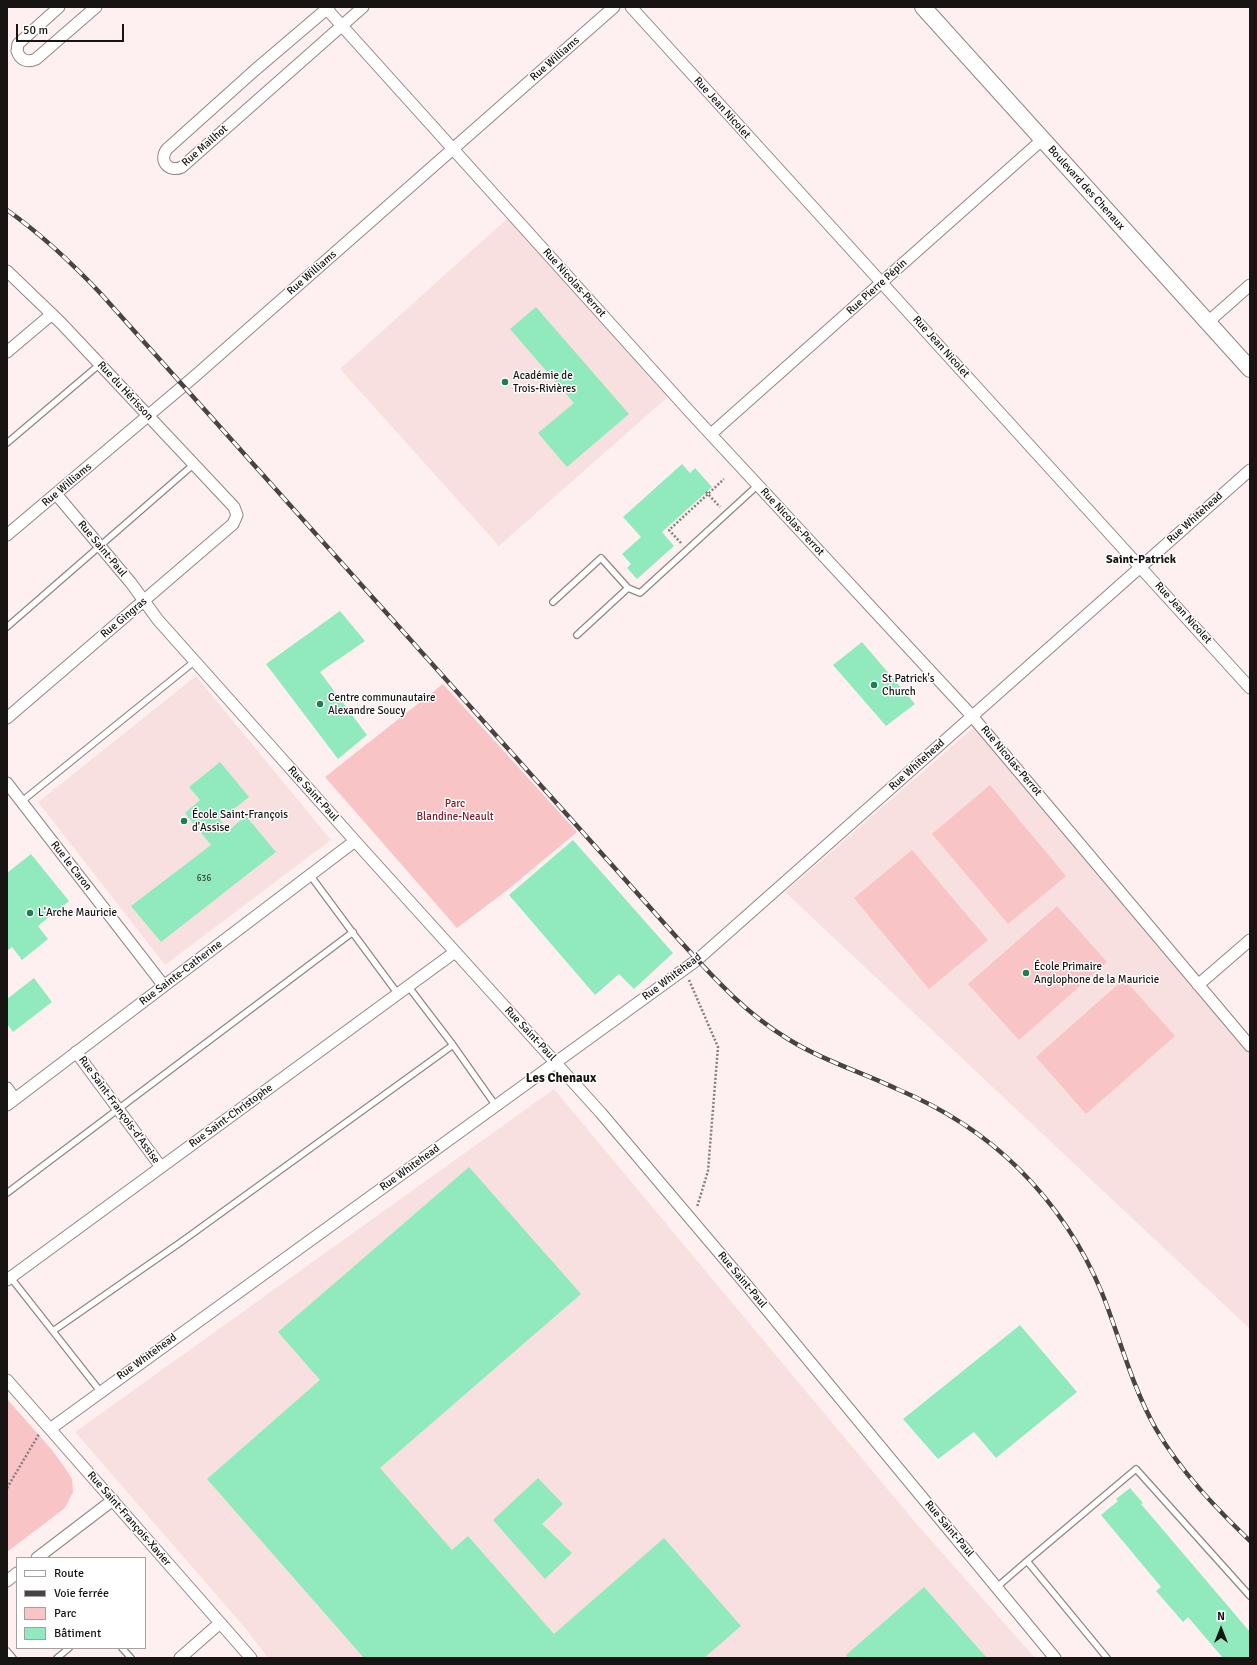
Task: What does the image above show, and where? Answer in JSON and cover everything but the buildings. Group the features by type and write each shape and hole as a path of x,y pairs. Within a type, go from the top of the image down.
{"street":[{"path":"59,7 18,44 16,51 23,60 28,62 36,59 96,7"},
{"name":"Rue Mailhot","path":"327,8 167,149 163,156 167,167 174,169 182,167 363,7"},
{"name":"Rue Williams","path":"7,535 148,416 614,7"},
{"name":"Rue Jean Nicolet","path":"631,7 1250,688"},
{"name":"Boulevard des Chenaux","path":"923,7 1250,369"},
{"name":"Rue Nicolas-Perrot","path":"327,8 711,434 972,716 1250,1046"},
{"name":"Rue Pierre Pépin","path":"711,434 1043,139"},
{"name":"Rue du Hérisson","path":"7,271 52,314 194,464 234,507 236,515"},
{"path":"1208,322 1250,285"},
{"path":"7,352 52,314"},
{"name":"Rue Whitehead","path":"45,1431 556,1063 703,955 1250,470"},
{"name":"Rue Saint-Paul","path":"56,494 100,546 158,620 556,1063 692,1221 1055,1658"},
{"name":"Rue Gingras","path":"7,718 233,524 236,515"},
{"name":"Rue le Caron","path":"7,783 164,986"},
{"name":"Rue Sainte-Catherine","path":"11,1102 355,841"},
{"path":"1198,985 1250,940"},
{"name":"Rue Saint-Christophe","path":"9,1279 455,952"},
{"name":"Rue Saint-François-d'Assise","path":"76,1052 161,1168"},
{"path":"7,1088 11,1102"},
{"name":"Rue Saint-François-Xavier","path":"7,1380 45,1431 113,1500 251,1658"},
{"path":"42,1557 113,1500"},
{"path":"7,1581 16,1574"},
{"path":"180,1658 220,1623"}],"lane":[{"path":"7,443 100,364"},
{"path":"7,627 194,464"},
{"path":"553,602 600,558 628,588 640,593 758,485"},
{"path":"577,636 628,588"},
{"path":"21,802 195,661"},
{"path":"310,875 398,994"},
{"path":"7,1193 353,932"},
{"path":"408,986 453,1045 496,1106"},
{"path":"53,1331 181,1242 453,1045"},
{"path":"9,1279 53,1331 100,1391"},
{"path":"997,1587 1136,1469 1250,1596"},
{"path":"1027,1561 1107,1658"},
{"path":"57,1658 68,1649"},
{"path":"123,1649 130,1658"},
{"path":"7,1651 13,1658"}],"path":[{"path":"682,545 669,530 707,493 724,479"},
{"path":"707,493 726,513"},
{"path":"684,970 718,1047 708,1171 692,1221"},
{"path":"7,1488 45,1431"}],"shaded area":[{"name":"Académie de Trois-Rivières","path":"509,217 670,395 499,546 340,369"},
{"name":"École Saint-François d'Assise","path":"196,676 331,840 165,965 38,802"},
{"name":"École Primaire Anglophone de la Mauricie","path":"974,727 1250,1053 1250,1329 785,892"},
{"path":"554,1089 915,1522 1035,1658 268,1658 245,1628 75,1432"}],"green space":[{"name":"Parc Blandine-Neault","path":"443,684 577,832 506,891 457,928 325,777"},
{"path":"990,785 1066,876 1008,924 932,834"},
{"path":"912,850 988,940 929,989 854,898"},
{"path":"1057,906 1107,962 1019,1040 968,984"},
{"path":"1124,979 1175,1036 1086,1114 1036,1057"},
{"path":"7,1399 52,1450 65,1468 72,1479 73,1492 65,1508 7,1552"}],"railway":[{"path":"7,210 33,229 57,250 102,295 680,941 730,994 772,1029 788,1039 828,1060 914,1096 946,1113 992,1144 1032,1182 1056,1211 1086,1259 1109,1310 1133,1379 1156,1429 1176,1460 1199,1488 1250,1541"}],"place":[{"name":"Académie de Trois-Rivières","path":"505,382"},
{"name":"St Patrick's Church","path":"874,685"},
{"name":"Centre communautaire Alexandre Soucy","path":"320,704"},
{"name":"École Saint-François d'Assise","path":"184,821"},
{"name":"L'Arche Mauricie","path":"30,913"},
{"name":"École Primaire Anglophone de la Mauricie","path":"1026,973"}],"district":[{"name":"Saint-Patrick","path":"1141,560"},
{"name":"Les Chenaux","path":"561,1079"}]}
